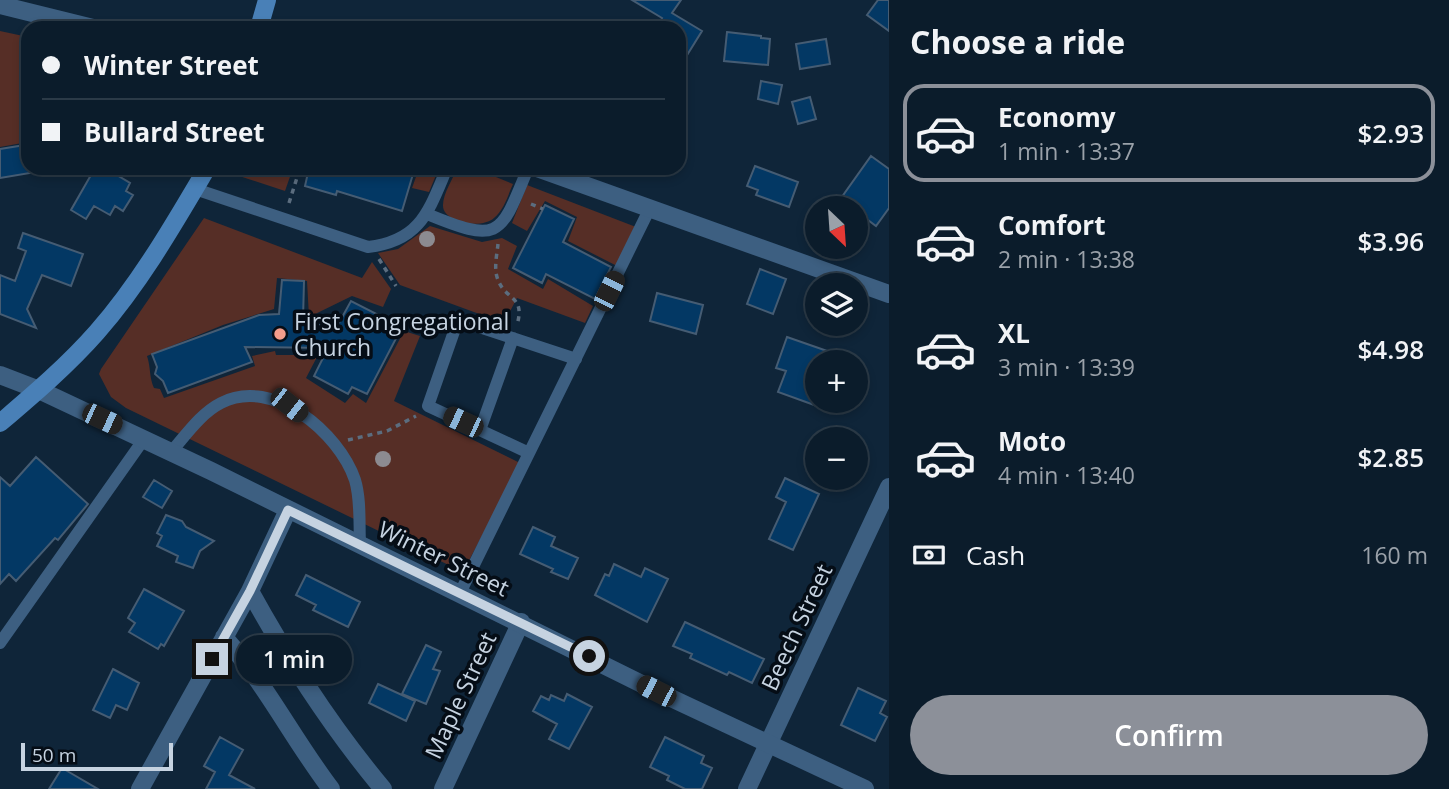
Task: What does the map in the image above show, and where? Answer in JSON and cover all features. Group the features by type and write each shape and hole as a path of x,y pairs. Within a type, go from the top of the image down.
{"main road":[{"path":"261,21 267,0"},
{"path":"0,423 39,390 97,332 123,300 203,175"}],"street":[{"path":"0,5 65,21"},
{"path":"557,175 887,291"},
{"name":"Winter Street","path":"0,375 39,390 172,452 865,789"},
{"name":"Beech Street","path":"747,789 889,487"},
{"path":"140,789 250,591 288,510"},
{"path":"250,591 270,627 348,746 383,789"},
{"name":"Maple Street","path":"443,789 522,622"},
{"path":"224,638 265,689 304,754 331,789"}],"lane":[{"path":"195,189 368,247 407,233 421,223 444,175"},
{"path":"427,214 466,230 478,232 495,228 504,222 510,213 525,175"},
{"path":"460,593 650,208"},
{"path":"529,453 428,406 458,320 576,359"},
{"path":"480,430 513,338"},
{"path":"172,452 199,421 221,403 241,397 257,397 289,405 319,428 336,446 354,479 360,544"},
{"path":"0,642 144,439"}],"path":[{"path":"284,219 298,175"},
{"path":"495,228 498,244 497,278 520,306 521,312 513,338"},
{"path":"368,247 396,286"},
{"path":"336,446 351,438 387,431 411,419 428,406"}],"shaded area":[{"path":"0,31 21,36 21,143 0,147"},
{"path":"236,175 291,175 285,191"},
{"path":"417,175 436,175 429,192 412,188"},
{"path":"454,175 491,175 513,184 503,207 488,222 472,224 455,220 444,211 445,196"},
{"path":"527,185 636,227 617,266 568,241 577,217 545,201 527,231 512,223"},
{"path":"204,218 362,278 372,262 391,289 383,307 352,296 309,317 307,281 277,278 274,309 223,325 147,356 154,388 160,389 164,398 255,366 252,356 275,351 276,355 299,355 302,351 317,357 306,378 345,403 353,394 366,403 404,331 420,336 394,401 520,463 463,572 126,408 111,397 99,374 101,369"},
{"path":"430,226 482,242 502,238 517,246 508,269 543,289 548,279 593,306 585,323 517,298 504,323 400,285 378,253 398,249"}],"building":[{"path":"632,0 681,0 672,13 685,21 660,21 662,18"},
{"path":"878,0 889,0 889,31 867,15"},
{"path":"686,21 702,31 686,57"},
{"path":"727,32 770,39 768,65 724,61"},
{"path":"826,39 830,64 800,69 796,44"},
{"path":"761,81 782,85 778,104 758,99"},
{"path":"810,97 816,119 798,124 792,102"},
{"path":"21,146 21,174 0,178 0,149"},
{"path":"871,156 889,169 889,208 876,226 868,220 868,196 843,196"},
{"path":"755,166 798,182 789,207 756,195 758,190 747,186"},
{"path":"91,175 117,175 130,183 126,191 133,195 123,211 115,206 110,215 94,206 86,219 71,210"},
{"path":"307,175 413,175 402,211 337,191 336,195 305,186"},
{"path":"545,205 574,219 563,242 611,267 595,299 546,274 542,283 513,268"},
{"path":"23,233 83,254 71,286 42,275 27,309 36,328 0,314 0,275 15,281 26,251 18,248"},
{"path":"760,269 786,279 773,314 747,304"},
{"path":"282,280 304,281 303,320 335,330 351,301 402,327 367,394 352,387 348,394 314,376 328,348 245,347 252,362 168,393 163,381 155,374 157,367 152,354 259,315 279,314"},
{"path":"657,293 703,305 696,334 650,321"},
{"path":"787,337 824,350 805,350 805,402 778,392 786,371 776,368"},
{"path":"36,457 88,504 58,540 55,538 16,581 9,574 0,584 0,477 10,486"},
{"path":"785,478 805,487 805,490 819,494 793,550 769,539 786,502 776,497"},
{"path":"154,480 172,491 162,508 143,497"},
{"path":"166,515 182,521 186,527 214,541 200,551 193,568 176,562 178,556 157,546 162,536 157,533"},
{"path":"533,527 555,537 551,546 578,558 568,579 520,554"},
{"path":"614,564 641,577 645,568 668,579 647,622 595,595 605,574 609,576"},
{"path":"306,575 360,602 348,627 313,610 316,605 296,595"},
{"path":"144,589 184,611 164,646 161,644 158,649 129,632 135,623 128,618"},
{"path":"685,622 764,659 752,683 690,658 692,654 673,646"},
{"path":"426,645 441,652 433,669 440,671 426,704 402,694"},
{"path":"113,669 139,683 127,710 116,705 110,718 93,710"},
{"path":"378,684 415,701 406,721 369,703"},
{"path":"858,688 886,701 880,713 887,717 875,741 841,725"},
{"path":"567,694 592,707 569,749 549,739 557,724 533,711 541,696 549,700 551,695 564,701"},
{"path":"220,737 243,750 229,775 255,789 206,789 215,772 204,766"},
{"path":"665,737 704,756 701,763 712,768 702,789 685,789 667,780 669,776 650,767"},
{"path":"62,768 98,789 49,789"}],"place":[{"name":"First Congregational Church","path":"280,334"}],"route":[{"path":"212,659 250,591 288,510 589,656"}]}
